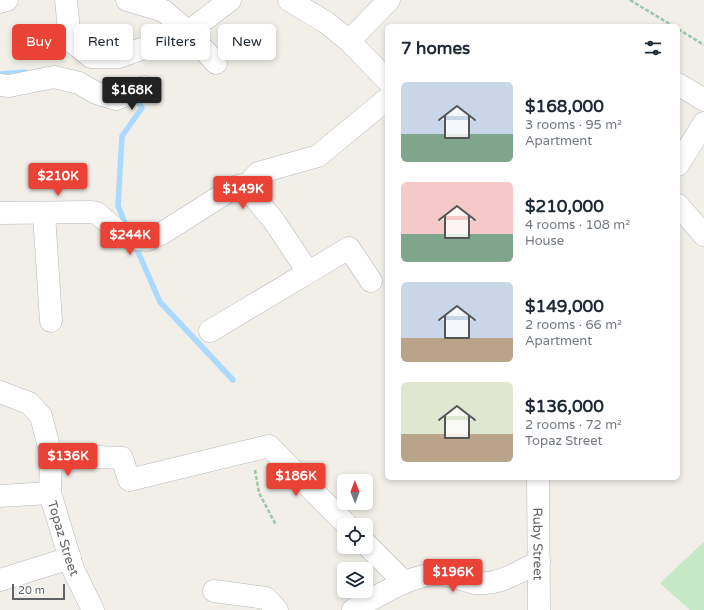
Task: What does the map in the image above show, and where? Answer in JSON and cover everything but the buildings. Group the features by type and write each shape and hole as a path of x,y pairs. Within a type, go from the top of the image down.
{"street":[{"path":"0,2 7,0"},
{"path":"66,0 70,40 91,57 119,57 141,49"},
{"path":"127,0 164,11 179,24"},
{"path":"198,24 230,0"},
{"path":"289,0 327,23 349,41 385,78"},
{"path":"349,41 388,0"},
{"path":"210,56 216,62"},
{"path":"0,85 10,86 54,77 79,83 96,93 132,92"},
{"path":"680,85 704,100"},
{"path":"246,187 258,173 318,156 385,101"},
{"path":"680,162 704,123"},
{"path":"0,214 85,212 103,218 123,236 133,239 148,240 161,234 238,185 246,187 274,221 308,272"},
{"path":"680,207 704,235"},
{"path":"44,214 51,321"},
{"path":"210,332 349,248 371,281"},
{"name":"Topaz Street","path":"0,392 29,403 41,416 52,455 50,493 73,569 93,610"},
{"path":"52,455 122,458 130,480 260,448 339,518"},
{"name":"Ruby Street","path":"538,480 539,610"},
{"path":"0,496 50,493"},
{"path":"373,551 404,582"},
{"path":"0,580 70,558"},
{"path":"353,610 404,582 436,574 453,576 476,583 497,582 539,562"},
{"path":"214,591 266,598 277,610"}],"path":[{"path":"630,0 670,24"},
{"path":"680,30 704,44"},
{"path":"260,448 259,493 276,525"}],"green space":[{"path":"704,542 704,610 690,610 660,583"}],"waterway":[{"path":"0,74 26,72"},
{"path":"128,230 118,206 122,136 142,108 135,97"},
{"path":"135,245 160,302 233,380"}]}
